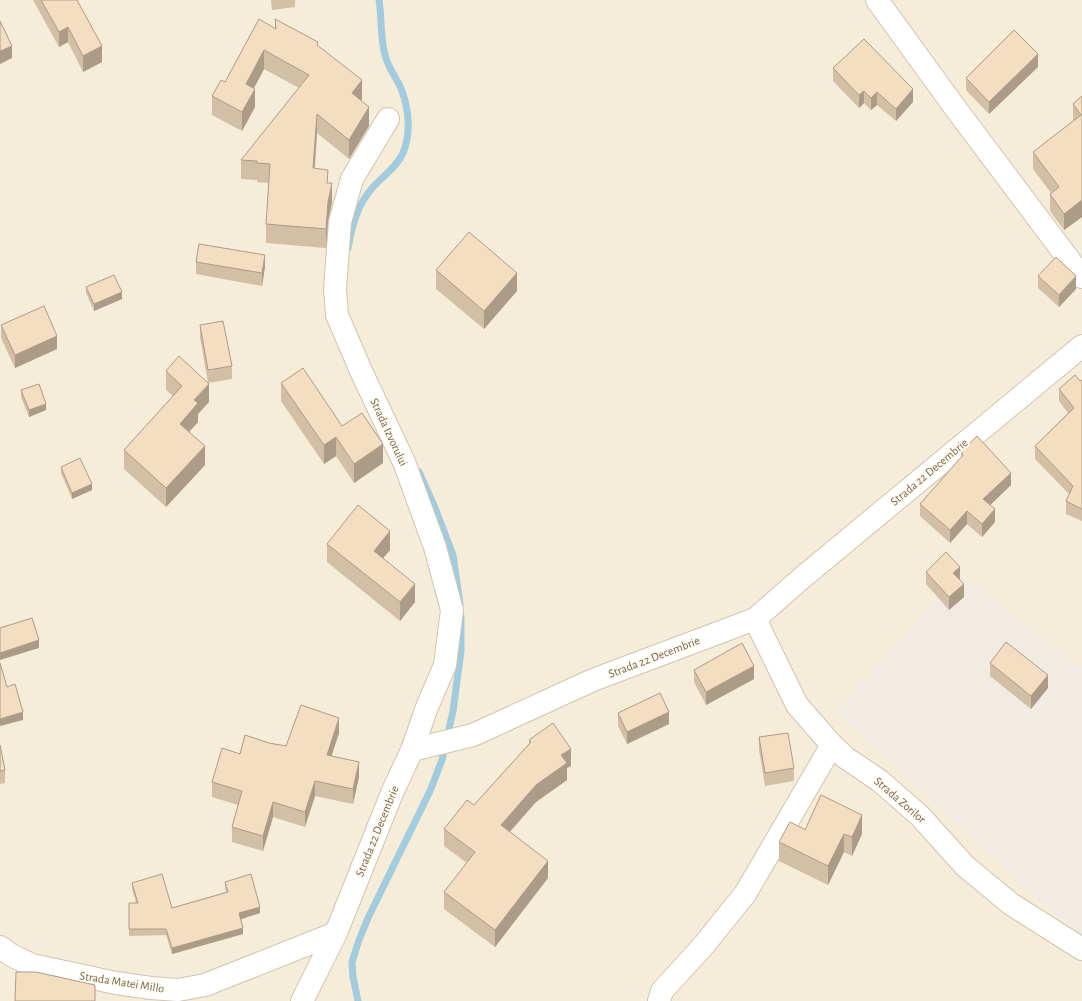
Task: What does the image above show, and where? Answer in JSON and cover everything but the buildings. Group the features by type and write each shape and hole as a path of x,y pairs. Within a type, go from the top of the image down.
{"street":[{"path":"877,0 1082,277"},
{"name":"Strada Izvorului","path":"388,119 352,179 340,222 335,289 337,314 361,371 404,462 435,547 452,610 445,665 427,707 412,750"},
{"name":"Strada 22 Decembrie","path":"302,1001 336,933 392,793 412,750 473,735 593,680 755,619 803,577 1082,346"},
{"name":"Strada Zorilor","path":"755,619 797,706 832,744 846,758 880,781 920,816 965,866 1011,904 1082,949"},
{"path":"659,1001 662,991 704,945 745,894 832,744"},
{"name":"Strada Matei Millo","path":"0,947 11,955 32,965 116,983 178,990 205,985 336,933"}],"shaded area":[{"path":"0,0 1082,0 1082,670 960,574 1075,932 1082,939 1082,1001 0,1001"},
{"path":"960,574 1082,670 1082,939 836,712"}],"waterway":[{"path":"348,248 353,224 359,208 367,194 397,163 406,146 408,114 402,91 385,55 382,41 379,0"},
{"path":"419,472 453,555 460,604"},
{"path":"358,1001 353,977 352,962 359,940 368,918 430,791 442,760 453,711 461,651 461,616"}]}
